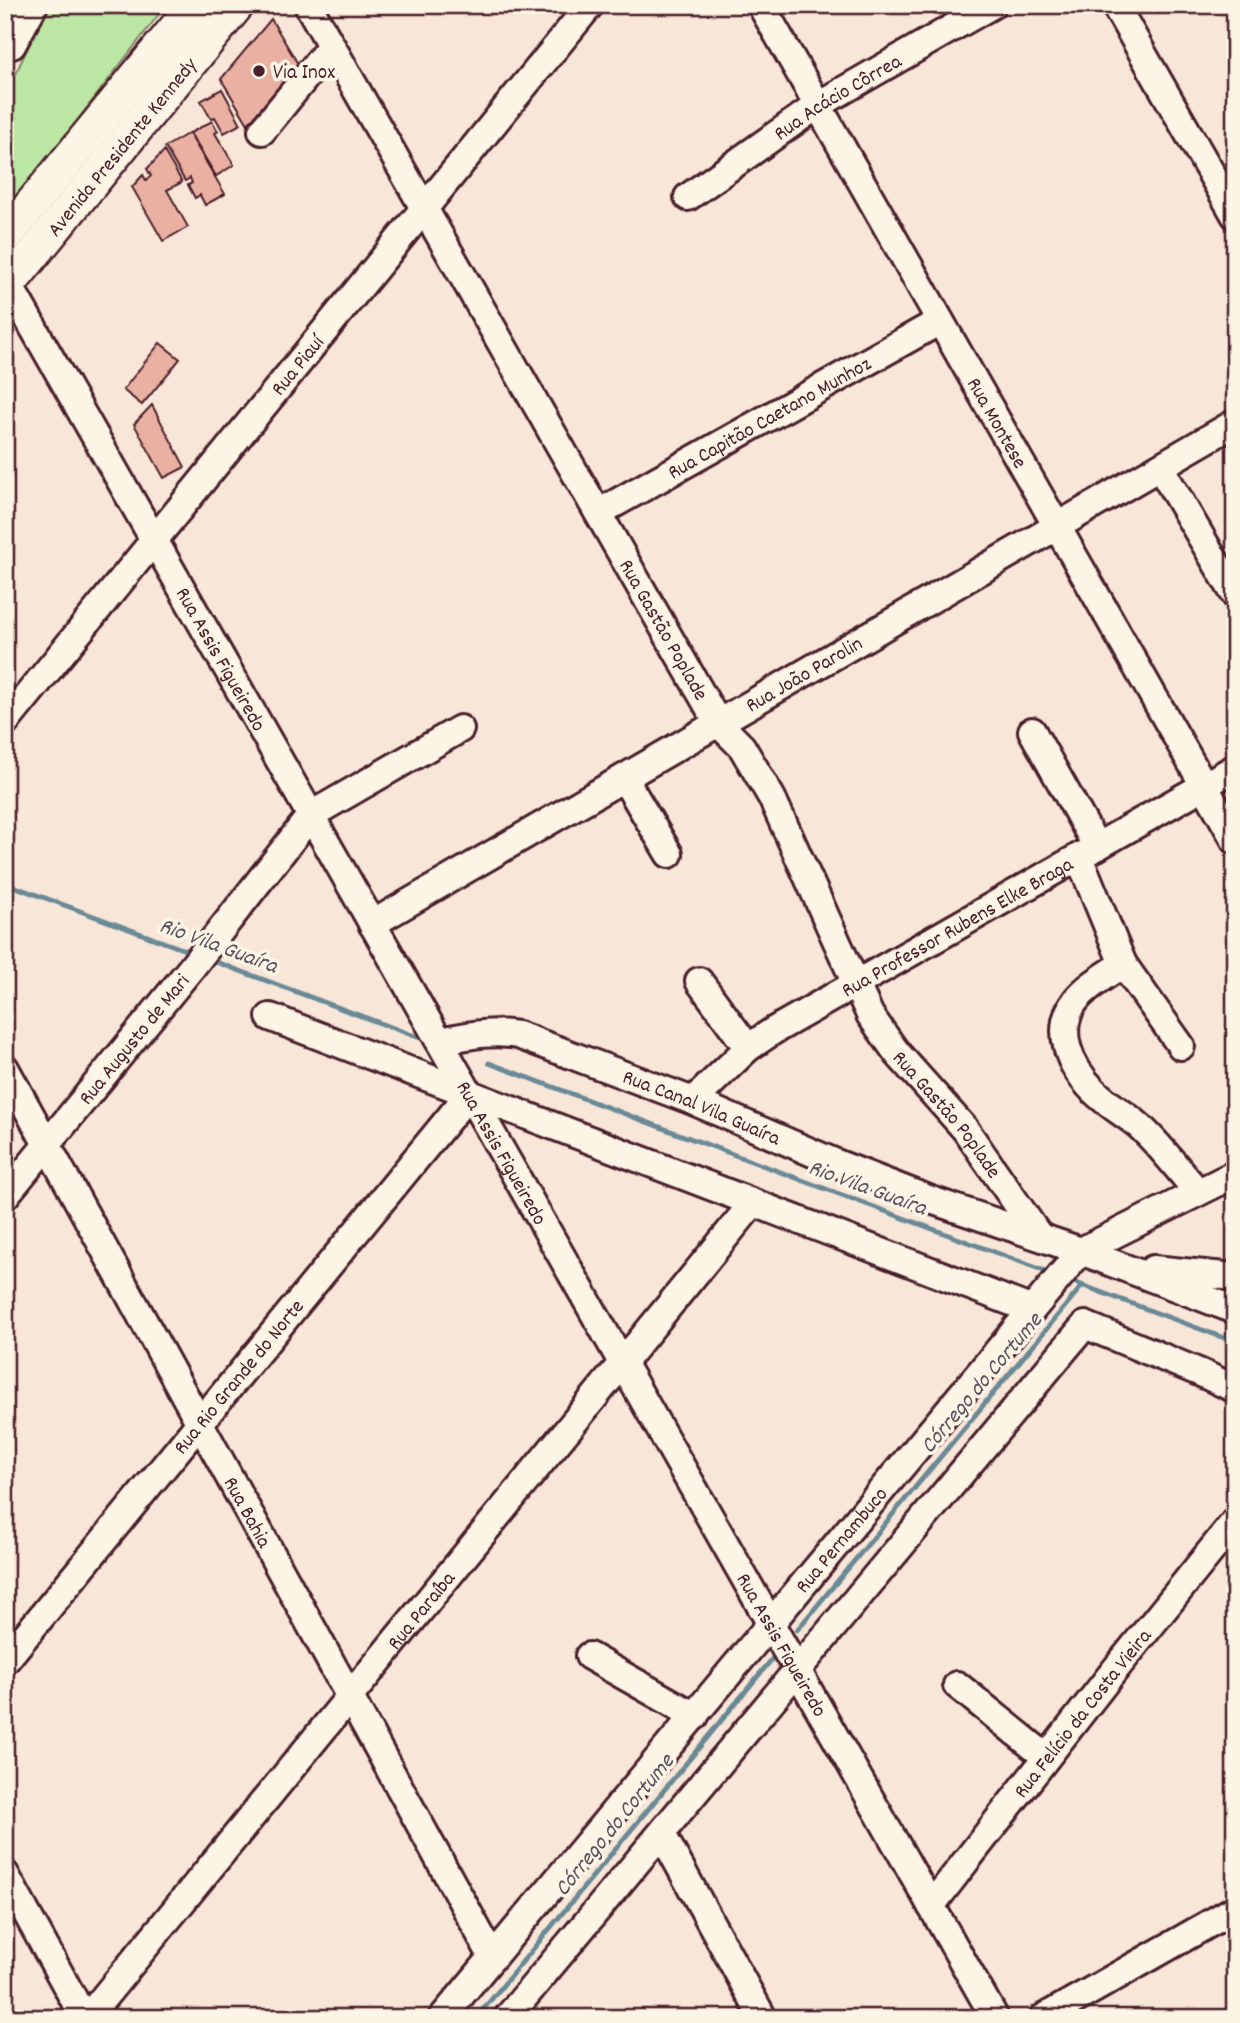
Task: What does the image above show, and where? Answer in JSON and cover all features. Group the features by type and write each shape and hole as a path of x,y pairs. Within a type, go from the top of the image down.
{"main road":[{"name":"Avenida Presidente Kennedy","path":"5,237 195,5"},
{"name":"Avenida Presidente Kennedy","path":"7,287 237,5"}],"street":[{"path":"12,45 34,5"},
{"name":"Rua Gastão Poplade","path":"308,5 718,723 742,747 772,798 855,985 880,1032 965,1129 1039,1236"},
{"name":"Rua Piauí","path":"5,723 590,5"},
{"name":"Rua Montese","path":"761,5 1235,840"},
{"name":"Rua Acácio Côrrea","path":"688,197 818,105 992,5"},
{"path":"1115,5 1235,215"},
{"path":"262,131 331,46"},
{"name":"Rua Assis Figueiredo","path":"7,287 440,1041 995,2018"},
{"name":"Rua Capitão Caetano Munhoz","path":"598,513 940,321"},
{"name":"Rua João Parolin","path":"372,923 1235,424"},
{"path":"1160,467 1235,595"},
{"path":"311,815 460,729"},
{"path":"1032,731 1088,852 1123,964 1181,1045"},
{"name":"Rua Professor Rubens Elke Braga","path":"693,1101 748,1048 1235,768"},
{"path":"624,778 669,854"},
{"name":"Rua Augusto de Mari","path":"5,1196 211,943 311,815"},
{"path":"1123,964 1091,986 1069,1010 1064,1037 1069,1053 1093,1090 1139,1126 1198,1192"},
{"path":"699,982 748,1048"},
{"path":"270,1017 1030,1310"},
{"name":"Rua Canal Vila Guaíra","path":"440,1041 484,1033 518,1035 693,1101 860,1172 956,1209 1039,1236 1065,1268 1124,1267 1235,1310"},
{"name":"Rua Bahia","path":"5,1068 492,1956"},
{"name":"Rua Rio Grande do Norte","path":"5,1661 469,1094"},
{"path":"1065,1268 1198,1192 1235,1174"},
{"name":"Rua Paraíba","path":"85,2018 753,1203"},
{"path":"1124,1267 1235,1277"},
{"name":"Rua Pernambuco","path":"442,2018 1065,1268"},
{"path":"517,2013 662,1834 1085,1325 1235,1389"},
{"name":"Rua Felício da Costa Vieira","path":"931,1906 1235,1521"},
{"path":"589,1656 695,1716"},
{"path":"957,1685 1046,1757"},
{"path":"662,1834 763,2018"},
{"path":"5,1874 85,2018"},
{"path":"1043,2018 1235,1909"}],"green space":[{"path":"48,5 166,5 5,214 5,96"}],"building":[{"name":"Via Inox","path":"271,19 298,64 248,124 221,79"},
{"path":"222,89 241,124 224,133 215,117 211,119 201,101"},
{"path":"212,121 218,131 215,133 234,165 216,176 190,133"},
{"path":"189,133 225,194 205,205 200,195 195,198 188,185 192,183 190,178 185,181 165,147"},
{"path":"164,151 182,182 167,190 188,227 163,241 132,187 143,175 146,180 151,176 147,169"},
{"path":"160,343 180,359 142,405 123,390"},
{"path":"152,405 185,467 164,478 134,424"}],"waterway":[{"name":"Rio Vila Guaíra","path":"5,883 193,953"},
{"name":"Rio Vila Guaíra","path":"208,959 420,1038"},
{"name":"Rio Vila Guaíra","path":"489,1063 1053,1274"},
{"name":"Rio Vila Guaíra","path":"1068,1280 1235,1342"},
{"name":"Córrego do Cortume","path":"797,1630 1082,1286"},
{"name":"Córrego do Cortume","path":"476,2018 777,1653"}],"place":[{"name":"Via Inox","path":"259,71"}]}
